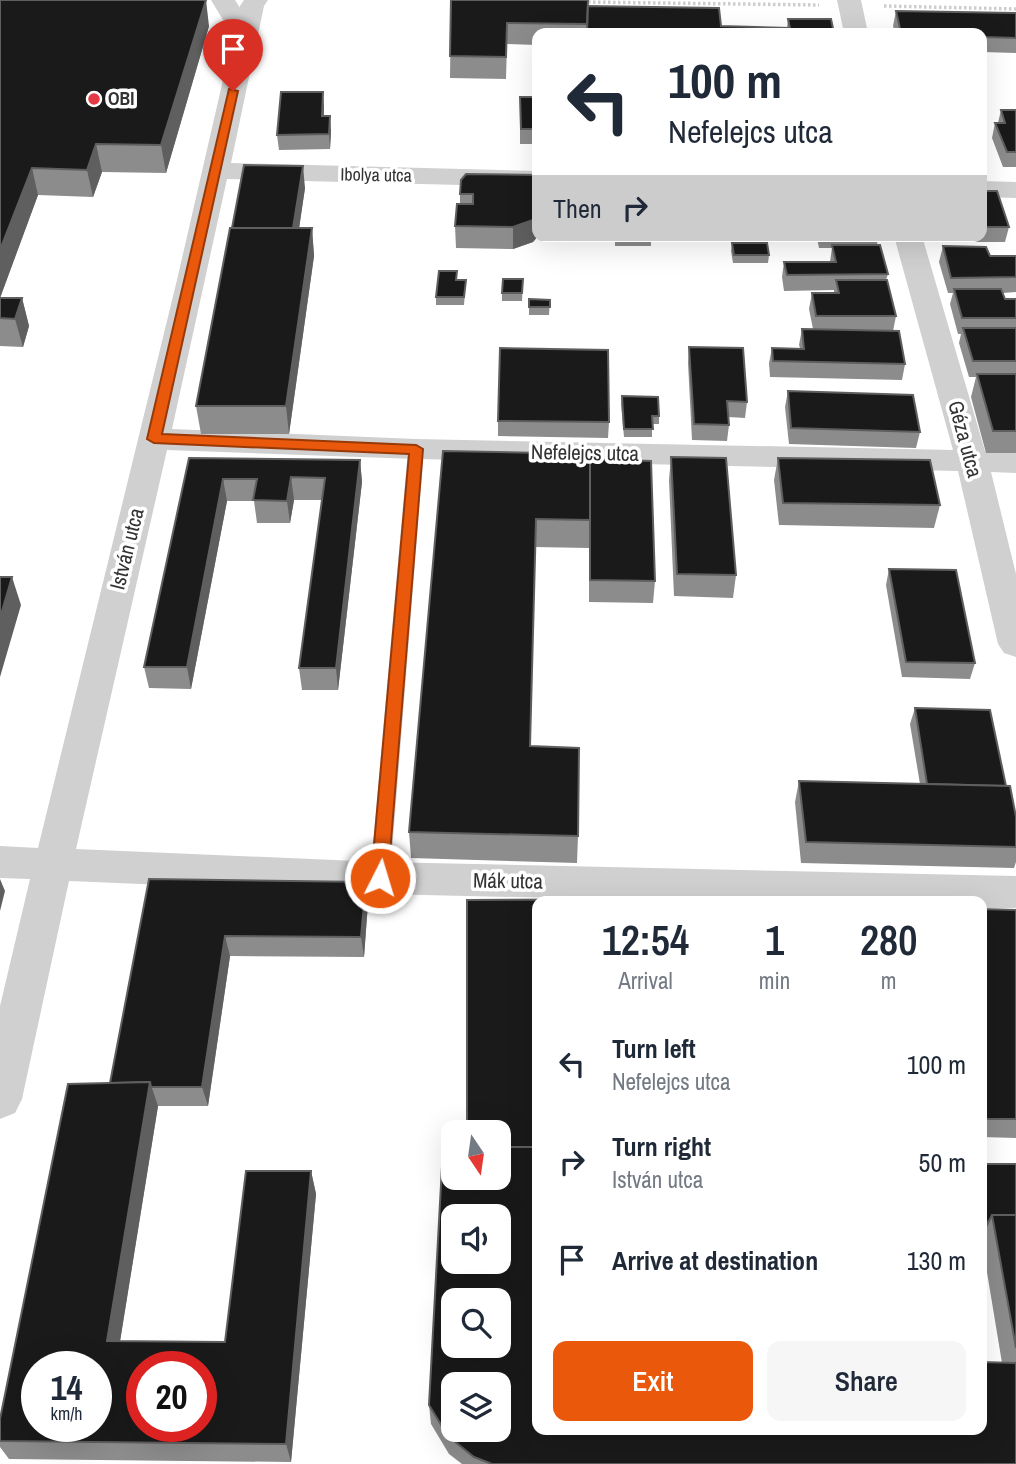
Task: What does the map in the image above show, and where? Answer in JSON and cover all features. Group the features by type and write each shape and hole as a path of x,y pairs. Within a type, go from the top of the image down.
{"street":[{"path":"223,0 246,38"},
{"name":"István utca","path":"0,1100 51,863 154,439 214,171 256,0"},
{"path":"849,3 855,28"},
{"name":"Ibolya utca","path":"214,171 532,179"},
{"path":"987,190 1016,190"},
{"name":"Géza utca","path":"910,242 972,461 1016,644"},
{"name":"Nefelejcs utca","path":"154,439 416,449 1016,462"},
{"name":"Mák utca","path":"0,862 380,878 1016,892"}],"lane":[{"path":"380,878 416,449"}],"path":[{"path":"570,2 849,3 1016,9"}],"building":[{"name":"OBI","path":"0,0 206,0 161,145 96,144 87,170 32,168 0,250"},
{"path":"451,0 588,0 587,24 507,23 506,57 450,56"},
{"path":"588,6 719,8 721,26 790,28 587,28"},
{"path":"896,11 1016,13 1016,38 987,37 987,28 900,28"},
{"path":"788,19 831,19 833,28 790,28"},
{"path":"281,92 323,92 322,116 330,116 329,134 277,135"},
{"path":"520,97 532,97 532,129 521,129"},
{"path":"1001,110 1016,110 1016,152 1007,152 995,123 1005,123"},
{"path":"244,165 303,166 293,228 232,228"},
{"path":"466,174 532,175 532,220 513,227 455,226 457,204 473,204 473,194 460,194 461,180"},
{"path":"987,191 997,191 1009,227 987,227"},
{"path":"230,228 312,228 286,406 196,406"},
{"path":"732,243 767,243 769,255 734,255"},
{"path":"832,245 880,245 888,274 787,275 784,262 836,262"},
{"path":"943,246 986,247 990,256 1016,256 1016,277 951,278"},
{"path":"439,271 457,271 456,280 466,280 464,297 436,297"},
{"path":"503,279 523,279 522,293 502,293"},
{"path":"836,280 887,280 896,316 816,316 812,293 839,293"},
{"path":"954,289 1001,289 1005,299 1016,299 1016,318 962,318"},
{"path":"0,298 22,298 15,319 0,318"},
{"path":"529,299 550,300 550,307 529,307"},
{"path":"963,328 1016,328 1016,361 973,361"},
{"path":"802,329 899,331 905,364 773,361 772,348 804,349"},
{"path":"689,347 743,348 747,402 727,401 729,425 694,424"},
{"path":"500,348 608,350 609,422 498,421"},
{"path":"977,374 1016,374 1016,431 993,431"},
{"path":"788,391 913,395 920,432 791,428"},
{"path":"622,396 658,397 659,416 652,416 653,429 624,429"},
{"path":"443,451 590,454 590,520 536,519 530,746 579,748 578,836 409,832"},
{"path":"671,457 726,458 736,575 677,574"},
{"path":"189,458 360,460 336,668 299,668 325,478 291,477 287,501 253,500 257,479 223,479 187,667 144,667"},
{"path":"778,458 930,460 940,505 783,503"},
{"path":"590,459 651,461 655,581 590,580"},
{"path":"889,569 956,570 975,663 906,662"},
{"path":"0,577 12,577 0,618"},
{"path":"915,708 990,710 1006,786 927,784"},
{"path":"799,781 1010,786 1016,817 1016,847 806,842"},
{"path":"149,879 366,882 361,937 225,936 202,1087 151,1087 150,1082 110,1083"},
{"path":"467,900 532,900 532,1147 511,1147 511,1120 467,1120"},
{"path":"987,909 1016,910 1016,1119 987,1119"},
{"path":"150,1082 107,1341 225,1342 246,1171 311,1171 286,1444 95,1442 112,1442 112,1351 21,1351 21,1441 0,1441 0,1419 68,1084"},
{"path":"511,1147 532,1147 532,1435 987,1435 987,1362 1016,1363 1016,1464 492,1464 474,1457 455,1442 511,1442 511,1372 441,1372 441,1425 429,1405 441,1185 441,1190 511,1190"},
{"path":"987,1164 1016,1164 1016,1215 992,1215 987,1225"},
{"path":"992,1215 1016,1215 1016,1348"}],"place":[{"name":"OBI","path":"94,99"}],"route":[{"path":"233,91 154,439 416,449 380,878"}]}
